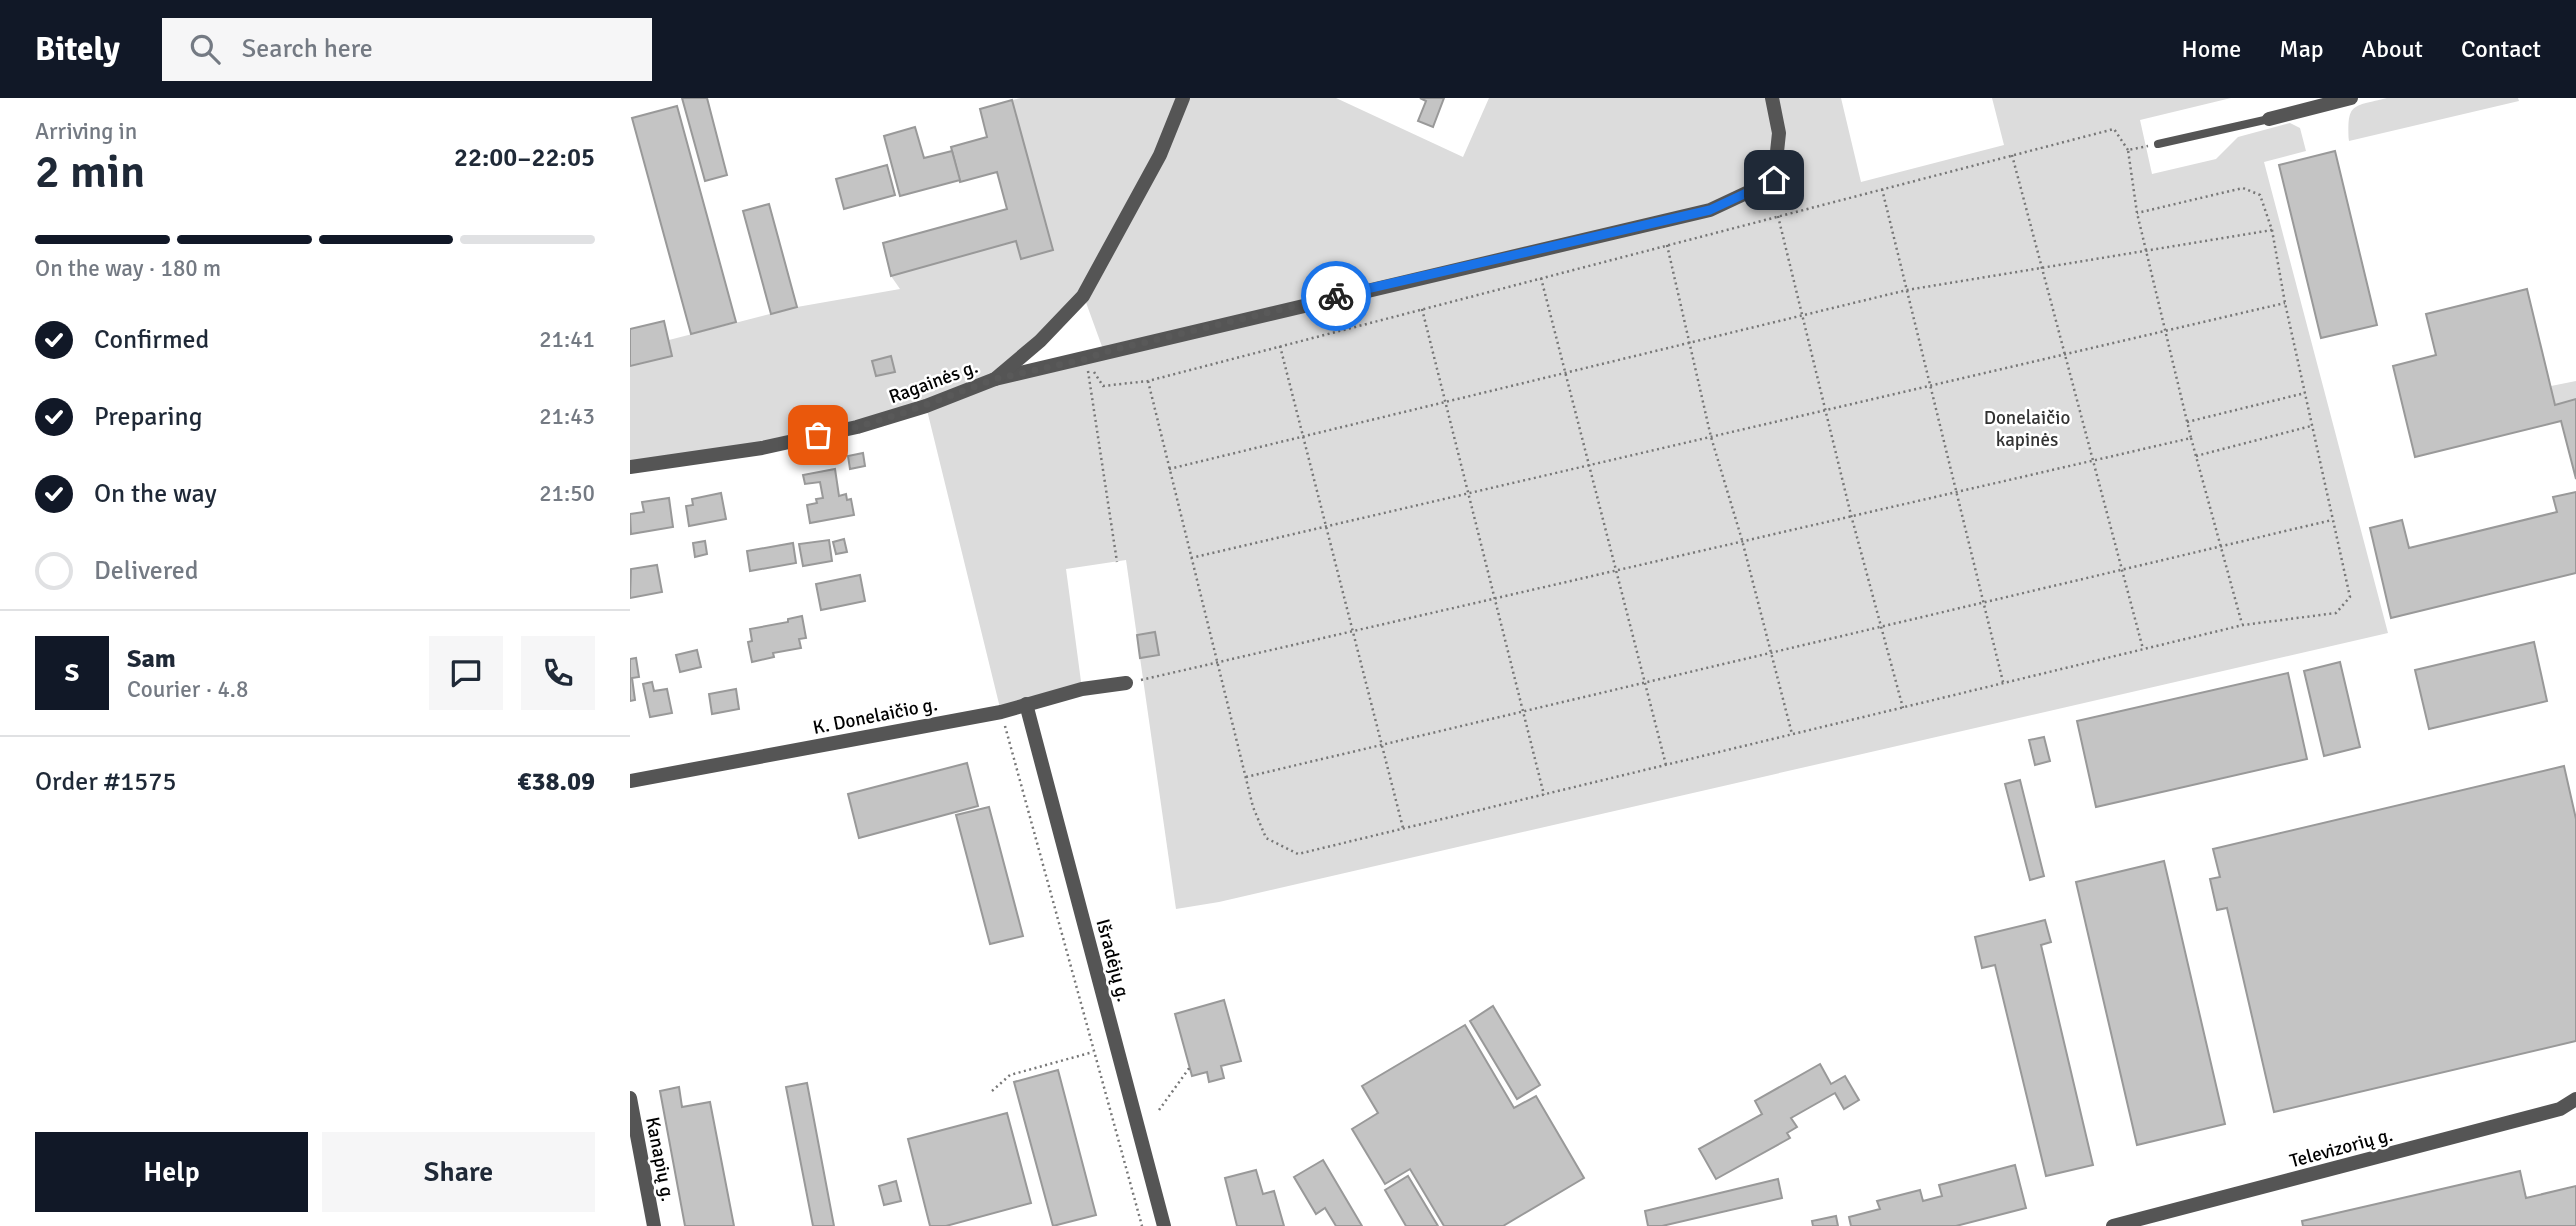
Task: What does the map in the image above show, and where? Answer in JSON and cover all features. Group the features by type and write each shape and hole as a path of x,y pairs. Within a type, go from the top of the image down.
{"street":[{"name":"Ragainės g.","path":"630,467 762,448 857,427 995,379 1040,341 1083,296 1160,155 1183,98"},
{"path":"995,379 1320,300 1710,210 1774,180 1779,133 1772,98"},
{"path":"2269,119 2350,98"},
{"name":"K. Donelaičio g.","path":"630,781 1001,712 1082,689 1126,683"},
{"name":"Išradėjų g.","path":"1026,704 1164,1226"},
{"name":"Kanapių g.","path":"630,1098 654,1226"},
{"name":"Televizorių g.","path":"2113,1226 2560,1109 2576,1099"}],"lane":[{"path":"2158,144 2269,119"}],"path":[{"path":"1086,359 1103,386 1148,380 2114,129 2128,150 2137,213 2187,422 2243,625"},
{"path":"2128,150 2158,144"},
{"path":"2012,155 2143,649"},
{"path":"1148,380 1253,807 1266,838 1298,854 2243,625 2336,612 2350,597 2285,303 2272,230 2260,195 2243,188 2137,213"},
{"path":"1882,189 2003,683"},
{"path":"1778,216 1851,515 1903,708"},
{"path":"1169,469 1907,290 2272,230"},
{"path":"1667,246 1711,437 1742,540 1792,734"},
{"path":"1541,278 1666,765"},
{"path":"1191,558 2285,303"},
{"path":"1422,309 1544,795"},
{"path":"1280,346 1403,829"},
{"path":"1086,359 1117,562"},
{"path":"2187,422 2305,393"},
{"path":"2196,456 2312,426"},
{"path":"1126,683 2191,438"},
{"path":"1246,777 2333,520"},
{"path":"1001,712 1142,1226"},
{"path":"992,1091 1010,1074 1093,1052"},
{"path":"1159,1110 1190,1067"}],"green space":[{"name":"Donelaičio kapinės","path":"1336,98 1463,157 1489,98 1841,98 1861,182 2004,145 1992,98 2231,98 2140,120 2152,174 2216,159 2238,137 2290,123 2300,128 2306,151 2264,162 2388,633 1219,902 1176,909 1126,560 1066,569 1082,689 1001,712 926,406 857,427 630,467 630,366 672,356 669,340 797,307 900,289 891,276 1016,241 1021,259 1053,250 1012,100","holes":["1084,297 1104,352 997,377"]},
{"path":"2387,98 2518,98 2519,101 2349,141 2349,119 2354,108"},
{"path":"2576,381 2576,399 2555,405 2551,386"}],"building":[{"path":"682,98 707,98 727,175 705,181"},
{"path":"1420,98 1444,98 1433,127 1418,121 1426,101"},
{"path":"1012,100 1053,250 1021,259 1016,241 891,276 883,243 1007,209 997,172 960,182 951,147 987,137 980,109"},
{"path":"677,106 736,322 691,334 632,118"},
{"path":"915,127 924,158 952,151 960,180 900,196 884,136"},
{"path":"2335,151 2377,325 2321,338 2279,165"},
{"path":"887,165 895,195 844,209 836,179"},
{"path":"769,204 797,307 771,314 743,211"},
{"path":"2527,289 2555,405 2576,399 2576,479 2561,421 2415,457 2393,366 2436,355 2426,314"},
{"path":"664,321 672,356 630,366 630,329"},
{"path":"891,356 895,372 876,376 872,361"},
{"path":"863,453 865,466 850,469 848,456"},
{"path":"835,469 839,496 846,494 847,500 851,499 854,515 810,523 807,505 817,503 816,499 823,498 820,482 805,484 803,475"},
{"path":"2576,492 2576,573 2391,618 2370,528 2402,520 2409,548 2557,512 2553,497"},
{"path":"721,493 726,519 689,526 686,506 693,505 692,499"},
{"path":"669,498 673,527 631,534 630,514 644,512 642,502"},
{"path":"844,539 847,552 836,554 833,542"},
{"path":"829,540 832,561 803,566 799,544"},
{"path":"705,541 707,554 695,557 693,543"},
{"path":"793,543 796,563 750,571 747,551"},
{"path":"657,565 662,592 630,598 631,569"},
{"path":"860,575 865,601 821,610 816,584"},
{"path":"802,616 806,638 799,639 801,648 773,653 774,657 752,662 748,642 752,641 750,629 788,622 788,619"},
{"path":"1155,632 1159,655 1140,658 1137,635"},
{"path":"2534,642 2547,701 2429,729 2415,670"},
{"path":"697,650 701,667 680,672 676,655"},
{"path":"636,658 639,677 632,678 635,700 630,701 630,659"},
{"path":"2340,662 2360,747 2324,756 2304,671"},
{"path":"2288,673 2307,759 2096,807 2077,721"},
{"path":"652,682 654,691 667,689 672,713 650,717 643,684"},
{"path":"736,689 739,709 712,714 709,694"},
{"path":"2044,737 2050,761 2035,765 2029,740"},
{"path":"967,763 978,806 859,838 848,794"},
{"path":"2564,766 2576,819 2576,1041 2274,1112 2227,908 2217,910 2210,879 2220,877 2213,849"},
{"path":"2020,780 2044,876 2030,880 2005,784"},
{"path":"989,807 1023,936 990,944 956,815"},
{"path":"2164,861 2225,1124 2137,1145 2076,882"},
{"path":"2045,920 2051,942 2041,945 2093,1165 2046,1176 1995,965 1982,968 1975,937"},
{"path":"1224,1000 1241,1061 1221,1066 1224,1078 1209,1082 1207,1072 1192,1076 1175,1014"},
{"path":"1493,1006 1540,1085 1517,1099 1470,1021"},
{"path":"1465,1025 1514,1108 1536,1096 1584,1178 1503,1226 1444,1226 1410,1169 1385,1184 1352,1129 1378,1113 1362,1086"},
{"path":"1820,1064 1831,1084 1845,1076 1859,1100 1844,1109 1835,1093 1791,1118 1797,1127 1787,1133 1790,1138 1716,1179 1699,1149 1762,1114 1755,1101"},
{"path":"1058,1070 1096,1215 1053,1226 1014,1082"},
{"path":"807,1083 834,1226 813,1226 786,1087"},
{"path":"679,1087 682,1107 710,1102 734,1226 685,1226 660,1091"},
{"path":"1007,1113 1031,1203 946,1226 930,1226 908,1139"},
{"path":"1323,1160 1362,1226 1336,1226 1325,1208 1316,1214 1294,1177"},
{"path":"2015,1165 2026,1208 1956,1226 1851,1226 1849,1217 1880,1209 1877,1201 1920,1190 1923,1201 1942,1196 1939,1185"},
{"path":"1256,1170 1263,1194 1274,1191 1284,1226 1237,1226 1225,1178"},
{"path":"2520,1171 2526,1198 2576,1186 2576,1226 2303,1226 2302,1221"},
{"path":"1408,1176 1438,1226 1406,1226 1385,1190"},
{"path":"1778,1179 1782,1198 1662,1226 1648,1226 1645,1211"},
{"path":"896,1181 901,1201 884,1205 879,1186"},
{"path":"1836,1216 1838,1226 1813,1226 1812,1221"}],"way so far":[{"path":"818,435 903,413 995,379 1336,296"}],"route":[{"path":"1336,296 1710,210 1774,180"}]}
